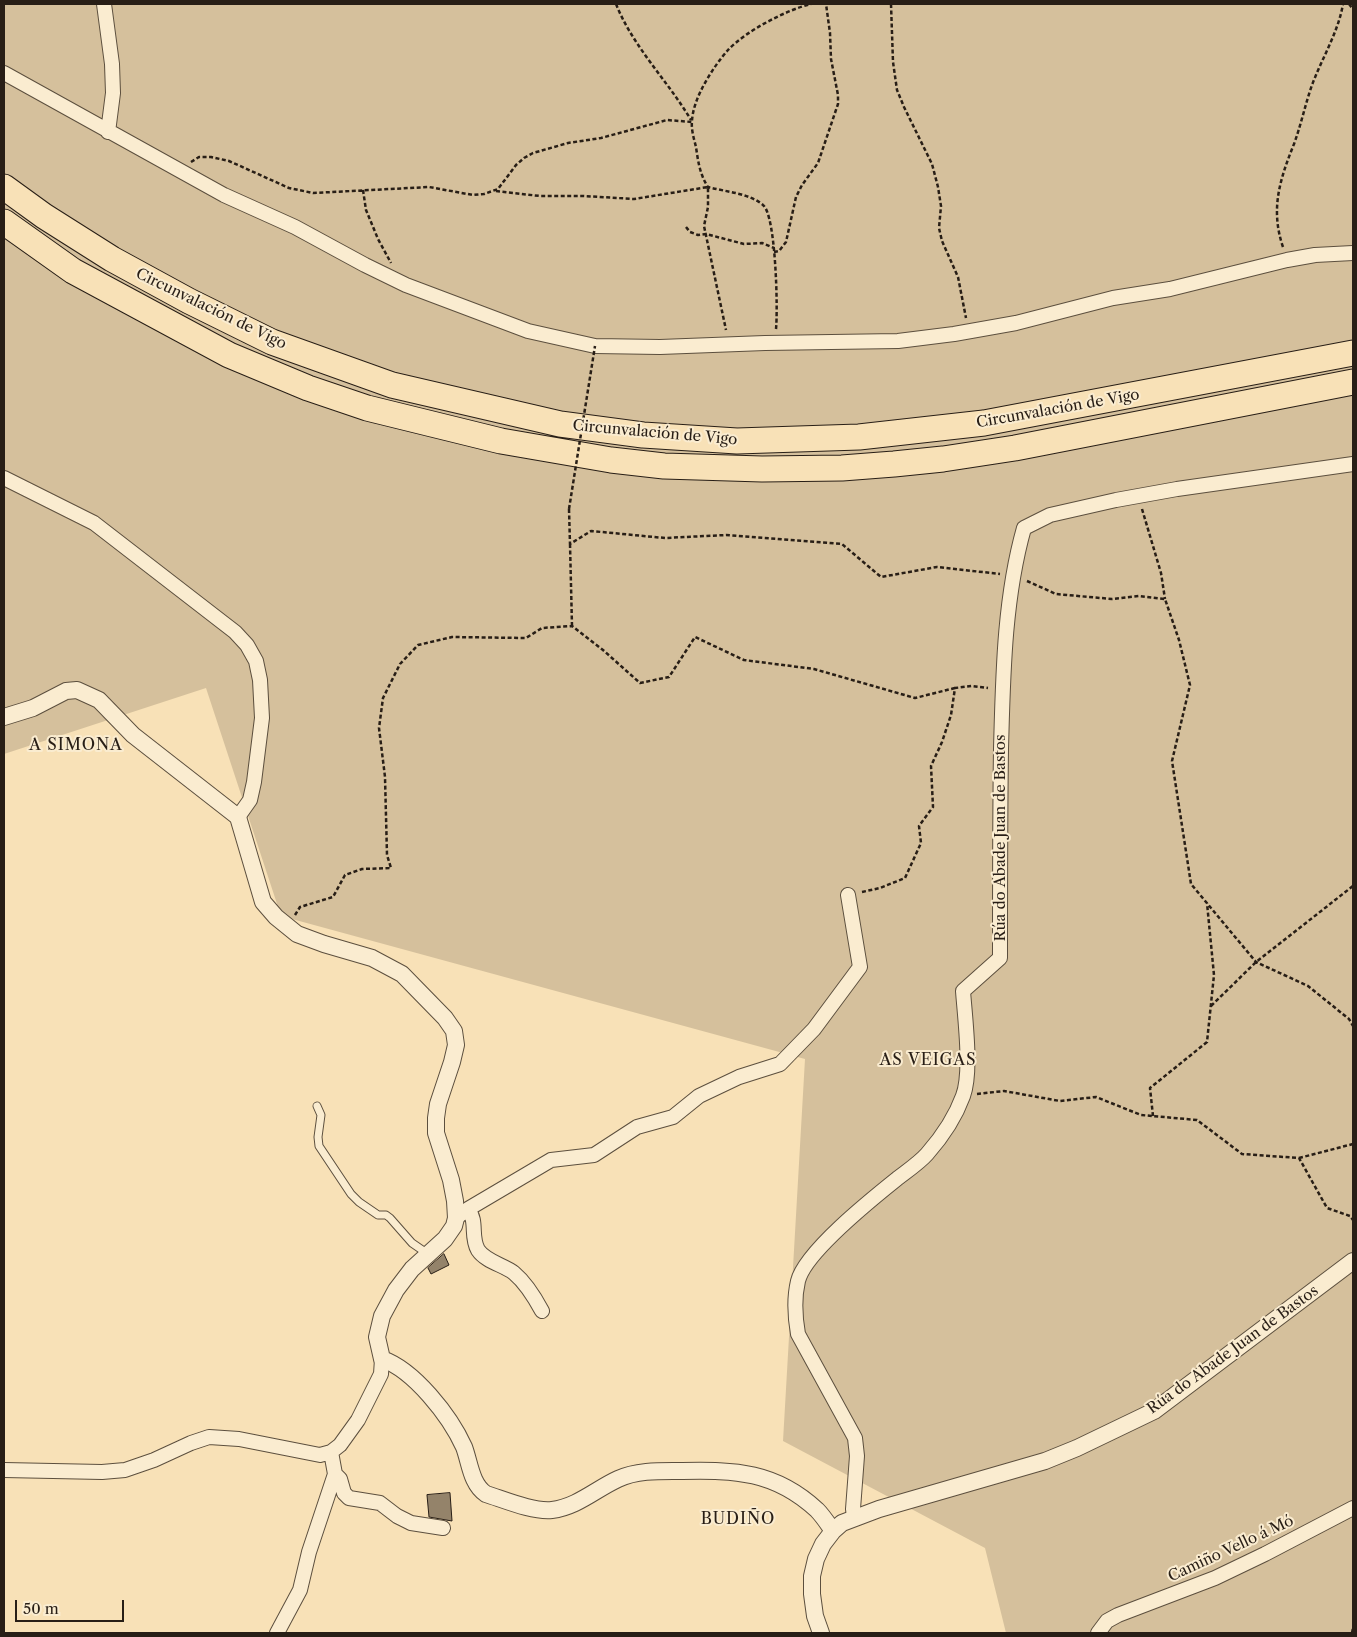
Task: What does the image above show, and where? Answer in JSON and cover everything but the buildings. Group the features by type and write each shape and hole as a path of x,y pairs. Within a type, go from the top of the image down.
{"highway":[{"name":"Circunvalación de Vigo","path":"4,187 44,216 112,259 189,301 272,342 392,385 560,424 634,434 737,441 859,437 958,426 1114,399 1353,353"},
{"name":"Circunvalación de Vigo","path":"4,222 73,271 229,355 308,388 367,408 484,437 611,460 664,466 762,469 842,468 913,462 1015,448 1353,382"}],"street":[{"path":"104,4 112,64 113,93 108,132"},
{"path":"4,73 224,195 295,227 394,279 528,331 595,346 660,347 774,343 898,342 1016,323 1113,298 1170,289 1287,260 1315,255 1353,254"},
{"path":"1138,496 1353,464"},
{"path":"4,478 94,523 219,620 247,645 256,661 260,680 262,718 250,800 238,817"},
{"name":"Rúa do Abade Juan de Bastos","path":"854,1517 857,1456 855,1438 798,1334 795,1318 798,1280 812,1257 832,1236 879,1193 926,1156 949,1126 963,1096 966,1080 966,1030 962,991 1000,958 1002,689 1016,558 1024,528 1050,516 1138,496"},
{"path":"4,717 33,708 66,691 77,690 99,700 133,735 238,817 263,902 276,917 298,934 372,958 402,974 445,1018 454,1031 456,1045 438,1104 436,1133 451,1180 455,1201 462,1214"},
{"path":"4,1470 102,1472 125,1470 209,1437 239,1439 320,1455 331,1452 340,1445 358,1420 381,1374 382,1359 377,1337 382,1316 396,1290 412,1269 445,1239 462,1214 551,1160 594,1154 637,1127 673,1117 699,1096 739,1077 780,1064 814,1029 860,967 848,895"},
{"path":"462,1214 473,1216 475,1242 478,1249 483,1255 514,1273 535,1297 542,1311"},
{"name":"Rúa do Abade Juan de Bastos","path":"821,1633 814,1609 812,1576 820,1552 834,1531 842,1523 879,1508 1045,1461 1077,1448 1154,1411 1353,1261"},
{"path":"382,1359 406,1371 431,1397 463,1446 479,1490 486,1494 542,1510 553,1510 580,1501 618,1479 635,1474 684,1471 736,1471 775,1482 817,1510 834,1531"},
{"path":"277,1633 300,1590 308,1552 335,1474 331,1452"},
{"path":"335,1474 340,1479 344,1493 349,1498 380,1503 397,1516 411,1523 443,1528"},
{"name":"Camiño Vello á Mó","path":"1098,1633 1107,1621 1118,1615 1215,1578 1353,1508"}],"lane":[{"path":"317,1106 321,1115 318,1137 319,1146 351,1194 378,1215 386,1215 390,1218 412,1243 428,1254"}],"path":[{"path":"616,4 645,56 679,100 692,122"},
{"path":"729,344 704,226 708,207 708,187 699,166 692,122 696,101 704,85 728,50 745,36 776,17 793,8 811,4"},
{"path":"774,252 779,250 786,242 796,197 818,163 838,104 826,4"},
{"path":"891,4 893,62 897,90 932,164 941,206 939,228 942,241 958,276 968,332"},
{"path":"1287,260 1278,231 1276,212 1282,176 1312,85 1335,31 1343,4"},
{"path":"1348,4 1353,9"},
{"path":"184,173 189,163 199,157 211,157 229,161 302,192 326,194 429,187 473,195 484,194 494,190 504,182 524,158 534,153 568,142 600,138 668,120 692,122"},
{"path":"494,190 540,196 634,199 650,198 708,187 748,197 765,206 769,212 774,248 777,318 774,343"},
{"path":"363,190 366,210 378,239 392,264 394,279"},
{"path":"686,227 690,232 698,235 706,234 744,244 762,243 774,248"},
{"path":"572,626 569,509 595,346"},
{"path":"1138,496 1162,573 1165,599 1180,640 1190,685 1172,761 1191,884 1256,962 1308,986 1349,1019 1353,1026"},
{"path":"570,544 591,532 665,538 726,535 842,544 881,577 937,567 1014,575 1056,594 1112,599 1139,596 1165,599"},
{"path":"288,927 300,908 334,897 345,875 362,869 391,868 387,855 385,777 379,728 384,698 400,664 418,645 452,637 526,638 542,628 572,626 603,650 640,683 669,676 696,637 744,660 814,669 915,698 955,688 972,686 1002,689"},
{"path":"848,895 880,888 905,878 921,843 919,826 933,807 931,766 951,715 955,688"},
{"path":"1210,1006 1256,962 1353,886"},
{"path":"1152,1116 1150,1088 1206,1042 1214,975 1207,902"},
{"path":"963,1096 1004,1091 1060,1101 1096,1098 1141,1115 1197,1120 1242,1154 1299,1158 1353,1144"},
{"path":"1299,1158 1327,1208 1350,1216 1353,1220"},
{"path":"1352,1633 1353,1628"}],"shaded area":[{"path":"4,4 1353,4 1353,1633 1006,1633 985,1548 783,1441 805,1059 281,916 206,688 4,754"}],"district":[{"name":"A SIMONA","path":"76,745"},
{"name":"AS VEIGAS","path":"928,1060"},
{"name":"BUDIÑO","path":"738,1519"}]}
